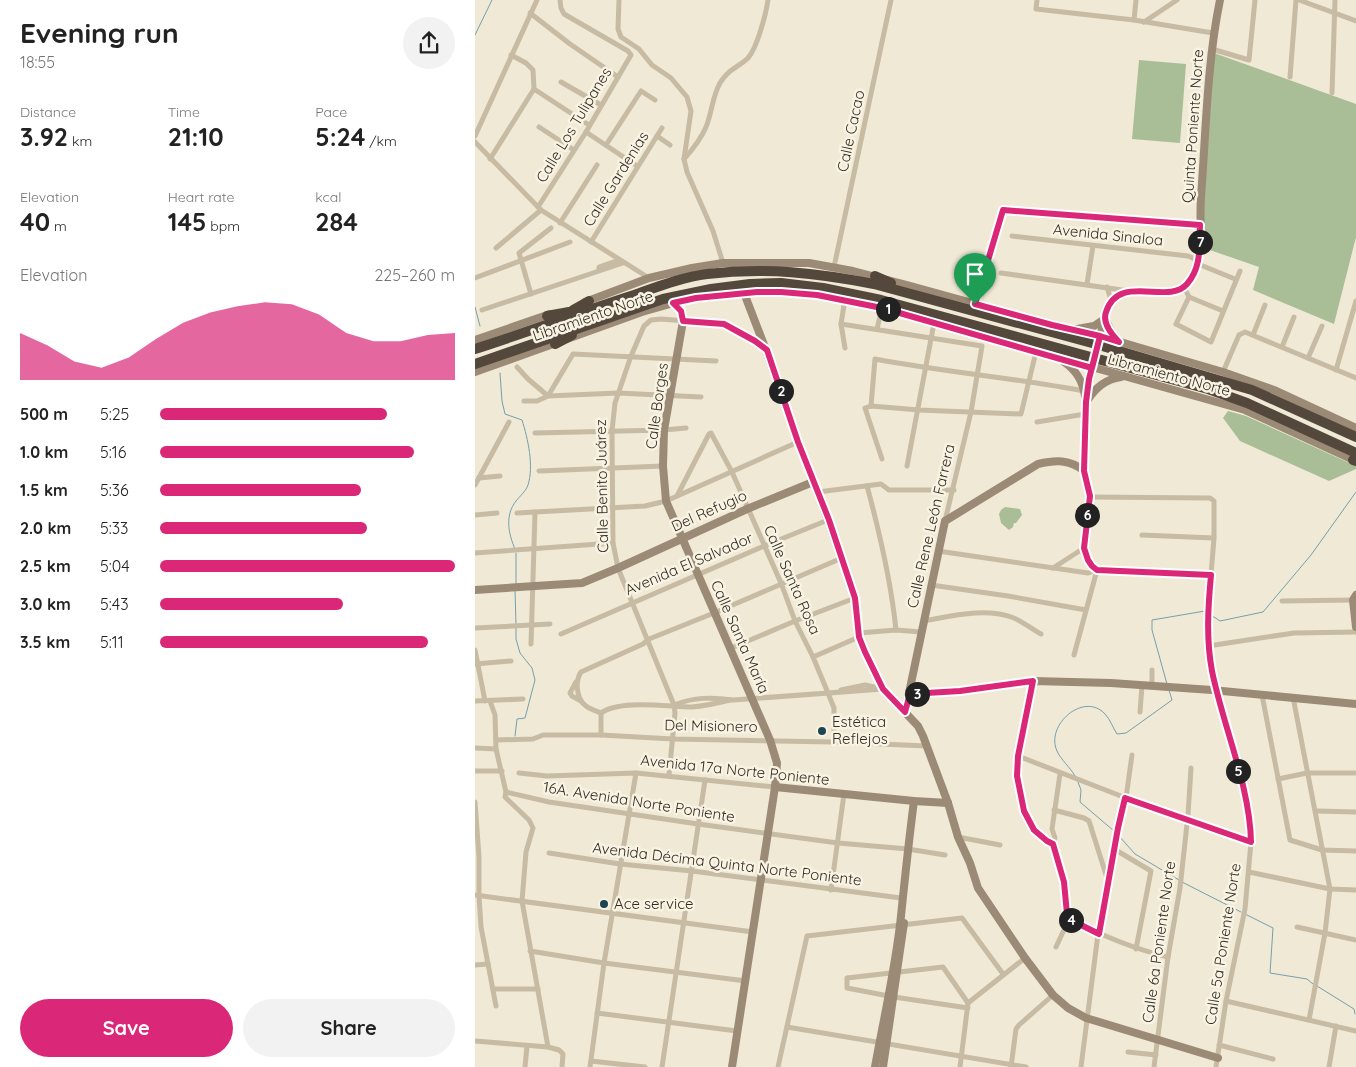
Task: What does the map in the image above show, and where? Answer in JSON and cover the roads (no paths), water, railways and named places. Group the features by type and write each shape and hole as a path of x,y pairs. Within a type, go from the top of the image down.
{"highway":[{"path":"475,340 549,320 591,304 706,274 781,270 907,285"},
{"path":"875,280 912,294 1098,342 1252,390 1356,437"},
{"path":"475,364 555,340 663,299 711,288 750,284 781,284 823,288 910,312 1095,357 1207,389 1247,403 1355,459"},
{"path":"893,284 912,294"},
{"path":"549,320 591,304"},
{"path":"555,340 597,325"},
{"path":"475,370 497,356"}],"street":[{"path":"475,136 537,0"},
{"name":"Calle Los Tulipanes","path":"497,248 540,209 631,55 629,51 564,14 560,0"},
{"path":"619,0 618,29 621,37 639,49 652,65 671,78 687,97 691,111 684,159 687,172 713,232 723,263"},
{"path":"684,159 700,140 720,83 732,68 748,57 757,39 768,0"},
{"name":"Calle Cacao","path":"834,267 891,0"},
{"path":"1037,0 1036,9 1134,20 1213,33"},
{"path":"1134,20 1136,0"},
{"path":"1143,22 1177,0"},
{"name":"Quinta Poniente Norte","path":"1184,287 1196,270 1199,259 1213,33 1220,0"},
{"path":"1212,49 1249,60 1255,0"},
{"path":"1290,77 1297,0 1356,21"},
{"path":"1332,93 1335,0"},
{"path":"530,13 570,44 618,77"},
{"path":"490,159 534,89 533,70 526,63 511,55"},
{"path":"561,82 601,105"},
{"path":"534,89 589,125"},
{"path":"606,145 641,92 655,100"},
{"path":"539,127 574,150"},
{"name":"Calle Gardenias","path":"591,242 662,128"},
{"path":"585,132 637,166"},
{"path":"657,136 670,145"},
{"path":"475,142 540,209 649,278"},
{"path":"560,223 597,165"},
{"path":"975,304 1003,210 1200,225"},
{"path":"531,294 519,253 551,228"},
{"name":"Avenida Sinaloa","path":"1012,236 1188,256 1193,258 1197,264 1235,279"},
{"path":"475,278 570,242"},
{"path":"1087,284 1093,246"},
{"path":"482,310 621,261"},
{"path":"591,304 649,278 723,263 809,263 834,267 875,280 907,285 1072,330 1098,342 1119,342 1223,372 1274,390 1356,428"},
{"path":"1189,297 1177,324 1211,342 1235,279 1240,271"},
{"path":"1001,273 1131,291 1174,291 1184,287 1189,297 1223,311"},
{"path":"1107,287 1111,300"},
{"path":"1097,570 1088,560 1084,548 1090,496 1084,471 1086,402 1098,342 1111,300 1131,291"},
{"name":"Libramiento Norte","path":"597,325 673,303 696,298 744,293 781,292 817,295 885,305"},
{"path":"744,293 767,350 798,442 842,558 855,598 859,635 871,666 883,689 918,726 978,888 1025,958 1053,995 1068,1008 1086,1018 1218,1058"},
{"name":"Calle Borges","path":"666,501 663,466 664,430 683,318 688,305 696,298"},
{"path":"845,300 841,324 845,348"},
{"path":"1336,370 1356,301"},
{"path":"673,303 683,318 724,324 767,350"},
{"path":"877,329 885,305"},
{"path":"1253,335 1265,305"},
{"name":"Libramiento Norte","path":"910,312 934,323 1245,410 1355,459"},
{"path":"1282,347 1295,317"},
{"name":"Calle Benito Juárez","path":"674,705 618,568 613,543 612,431 613,414 618,393 641,332 649,321 683,318"},
{"path":"1072,330 1085,329 1104,318"},
{"path":"1104,318 1107,326 1119,342"},
{"path":"907,466 934,323"},
{"path":"841,324 932,338"},
{"path":"1308,358 1322,326"},
{"path":"1349,328 1356,330"},
{"path":"1223,372 1239,334 1245,332 1356,378"},
{"name":"Calle Rene León Farrera","path":"905,712 938,551 971,412 982,346 932,338"},
{"name":"Libramiento Norte","path":"475,370 555,340"},
{"path":"548,396 573,354 716,361"},
{"path":"882,460 865,408 871,406 1021,414 1035,356"},
{"path":"871,406 875,359 925,368 1030,381 1088,392 1114,378 1127,377"},
{"path":"1061,359 1076,373 1088,392"},
{"path":"517,367 527,379 548,396"},
{"path":"524,401 537,401 548,396 618,393 671,394 701,397"},
{"path":"1037,422 1085,414"},
{"path":"475,485 509,422"},
{"path":"535,433 687,428"},
{"name":"Calle Santa Rosa","path":"677,496 711,433 732,472 834,708 834,742"},
{"path":"517,513 645,506 666,501 798,442"},
{"path":"945,521 1038,464 1053,460 1066,461 1084,471"},
{"path":"539,471 663,466"},
{"path":"479,478 500,476"},
{"name":"Del Refugio","path":"475,590 582,583 747,509 813,482"},
{"path":"818,492 881,484 889,490 953,490"},
{"path":"867,486 885,554 893,594 896,630"},
{"name":"Calle 5a Poniente Norte","path":"1090,496 1213,500 1214,538 1208,611 1208,646 1212,671 1249,813 1251,842 1245,909 1226,1001 1217,1067"},
{"name":"Calle Santa María","path":"666,501 770,740 777,763 775,787 732,1067"},
{"path":"531,644 535,512"},
{"path":"475,515 497,513"},
{"name":"Avenida El Salvador","path":"561,634 632,602 829,520"},
{"path":"1142,535 1214,538"},
{"path":"475,553 613,543"},
{"path":"1053,568 1084,548"},
{"path":"938,551 1088,573 1097,570 1211,575"},
{"path":"601,712 587,707 570,693 581,672 647,641 842,558"},
{"path":"1074,655 1097,570"},
{"path":"931,585 1086,610"},
{"path":"729,649 795,620 855,598"},
{"path":"1281,601 1355,598 1356,627"},
{"path":"924,621 967,614 997,615 1015,619 1041,634"},
{"path":"475,628 550,624"},
{"path":"813,657 859,635 896,630 921,632"},
{"path":"1208,646 1294,633 1356,632"},
{"path":"475,650 476,664 487,701 495,715 496,749 506,792 505,797 529,820 533,828 526,852 522,901 548,1047"},
{"path":"476,664 511,662"},
{"path":"1152,670 1152,686"},
{"path":"1033,681 1018,756 1017,776 1024,811 1034,830 1053,844"},
{"path":"910,694 960,691 1033,681 1176,687 1356,704"},
{"path":"576,682 581,701"},
{"path":"1140,712 1142,685"},
{"path":"601,712 606,708 617,706 674,705 688,699 711,697 733,700 752,699 828,693 859,686 872,686 883,689"},
{"path":"1262,695 1290,840 1322,850 1356,851"},
{"path":"1293,697 1330,889 1325,933 1309,1020"},
{"path":"475,701 523,699"},
{"path":"669,775 675,713 674,705"},
{"path":"601,712 601,735"},
{"name":"Del Misionero","path":"495,740 533,739 543,734 927,746"},
{"path":"475,748 496,749"},
{"path":"1081,1067 1086,1018 1099,934 1132,755"},
{"path":"1018,756 1084,783 1251,842"},
{"name":"Calle 6a Poniente Norte","path":"1154,1067 1168,957 1180,888 1191,768"},
{"path":"475,772 502,771"},
{"path":"1277,779 1307,772 1356,773"},
{"name":"Avenida 17a Norte Poniente","path":"519,773 547,776 636,773 669,775 948,803"},
{"path":"636,773 620,864 591,1064 645,1067"},
{"path":"1060,774 1052,829 1055,838 1053,844 1064,882 1065,910 1069,919 1136,949 1168,957"},
{"path":"663,1067 705,780"},
{"name":"16A. Avenida Norte Poniente","path":"506,792 549,802 698,824 945,855"},
{"path":"831,890 844,794"},
{"path":"875,1067 883,1043 902,925 901,898 914,801"},
{"path":"475,802 477,895 496,1006"},
{"path":"1054,810 1089,821 1108,881"},
{"path":"1316,811 1356,812"},
{"path":"958,837 1000,845"},
{"path":"1115,847 1151,871 1136,949"},
{"name":"Avenida Décima Quinta Norte Poniente","path":"549,854 901,898"},
{"path":"1249,872 1330,889 1356,890"},
{"path":"477,895 753,932"},
{"path":"778,1067 807,936 962,918 1003,974"},
{"path":"1056,947 1069,919"},
{"path":"475,928 481,927"},
{"path":"1297,927 1356,940"},
{"path":"530,951 605,963 745,981"},
{"path":"960,1067 968,1005 943,967 847,978 847,988 891,996 968,1005 1003,974 1025,958"},
{"path":"475,965 488,964"},
{"path":"493,989 537,989"},
{"path":"1011,1066 1016,1029 1053,995"},
{"path":"1226,1001 1356,1031"},
{"path":"597,1013 737,1031"},
{"path":"1329,1067 1336,1026"},
{"path":"787,1027 1026,1067"},
{"path":"475,1041 548,1047 563,1052 562,1067"},
{"path":"883,1043 883,1067"},
{"path":"1219,1045 1273,1059"},
{"path":"525,1067 527,1046"},
{"path":"1127,1052 1155,1056"}],"waterway":[{"path":"475,35 492,0"},
{"path":"475,307 480,326"},
{"path":"500,373 505,414 522,420 530,461 528,485 510,512 509,530 515,549"},
{"path":"1211,615 1220,621 1263,612 1311,555 1356,492"},
{"path":"516,553 516,584"},
{"path":"515,590 516,624"},
{"path":"1167,684 1152,630 1152,620 1205,611"},
{"path":"515,736 517,719 525,718 535,680 532,668 520,653 516,639 516,628"},
{"path":"1075,776 1057,751 1055,741 1056,731 1069,714 1087,706 1096,708 1107,716 1117,734 1126,733 1172,700 1169,690"},
{"path":"1078,782 1081,790 1080,802 1114,831"},
{"path":"1119,836 1135,854 1179,880"},
{"path":"1182,882 1241,912"},
{"path":"1245,914 1273,928 1270,973 1307,979 1313,984"},
{"path":"1317,986 1354,1009 1355,1014"}],"place":[{"name":"Estética Reflejos","path":"822,731"},
{"name":"Ace service","path":"604,904"}]}
